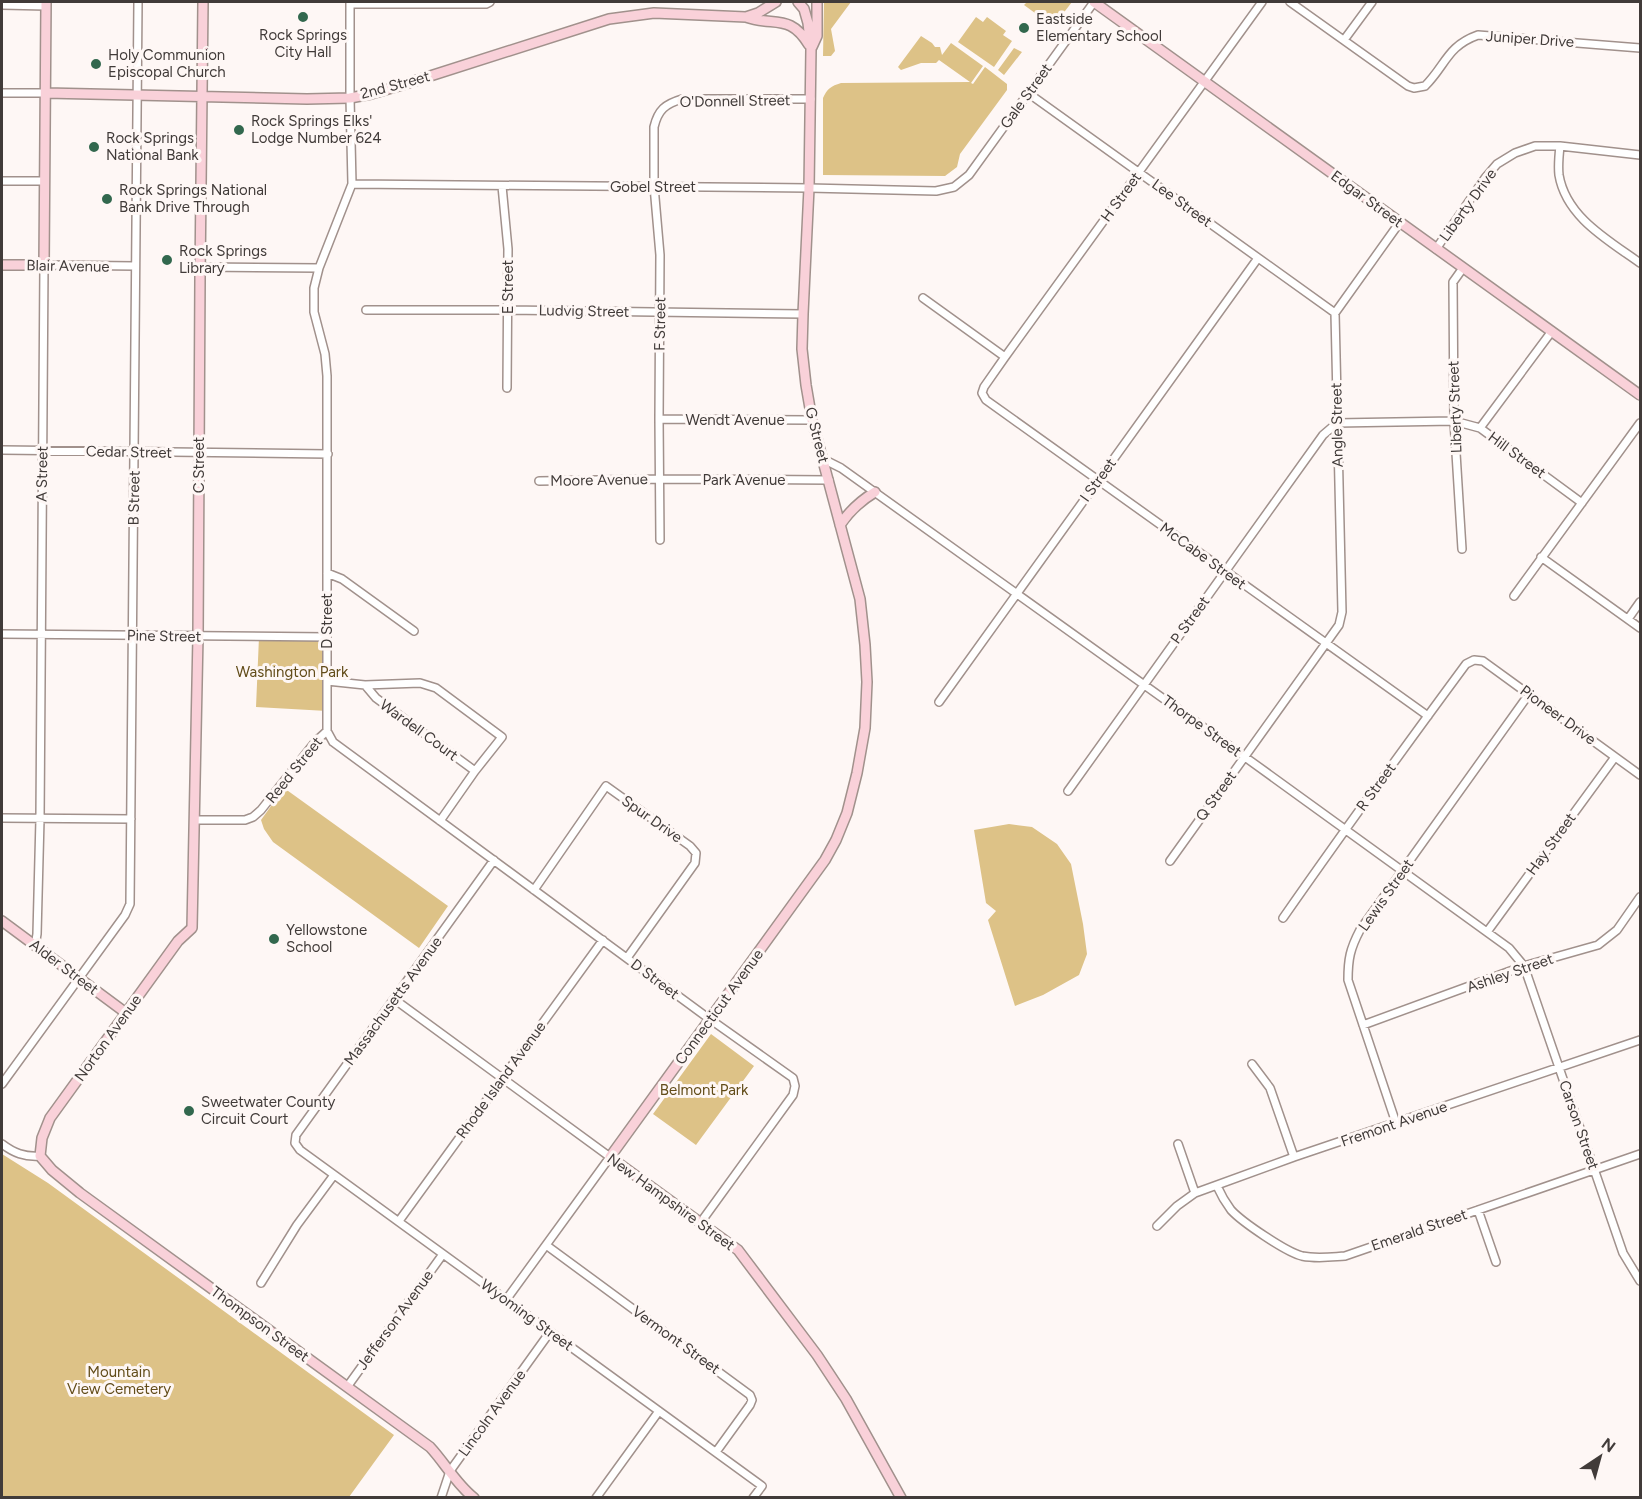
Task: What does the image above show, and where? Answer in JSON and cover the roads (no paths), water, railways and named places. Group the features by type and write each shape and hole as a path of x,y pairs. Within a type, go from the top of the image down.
{"street":[{"name":"B Street","path":"2,1084 125,915 130,904 138,2"},
{"name":"C Street","path":"192,928 198,636 203,2"},
{"path":"350,3 447,5 490,2"},
{"path":"654,13 655,2"},
{"name":"2nd Street","path":"2,93 350,98 402,85 609,19 654,13 746,17 776,2"},
{"name":"G Street","path":"798,2 804,9 808,23 811,49 809,188 802,349 812,420 860,599 865,645 865,728 857,773 848,811 825,860"},
{"path":"811,49 816,36 817,2"},
{"name":"Edgar Street","path":"1094,2 1641,395"},
{"name":"Gale Street","path":"954,187 969,175 1094,2"},
{"name":"H Street","path":"982,393 1005,357 1262,2"},
{"name":"Juniper Drive","path":"1290,2 1414,88 1425,86 1460,43 1478,35 1641,48"},
{"path":"1344,40 1372,2"},
{"name":"D Street","path":"350,3 352,184 319,268 314,288 314,312 325,354 327,376 327,731 333,742 793,1078 794,1095 701,1222"},
{"path":"2,5 46,4"},
{"name":"A Street","path":"36,946 40,819 46,4"},
{"path":"746,17 756,21 775,21 792,26 803,36 811,49"},
{"name":"Lee Street","path":"1028,93 1335,313"},
{"name":"O'Donnell Street","path":"661,109 670,102 682,99 811,99"},
{"name":"F Street","path":"660,540 660,255 654,186 654,127 661,109"},
{"name":"Liberty Drive","path":"1436,249 1485,178 1497,164 1515,153 1535,146 1560,146 1641,154"},
{"path":"1560,146 1559,174 1568,201 1590,226 1641,262"},
{"path":"2,181 45,181"},
{"name":"Gobel Street","path":"352,184 936,191 954,187"},
{"name":"E Street","path":"502,186 508,249 507,388"},
{"path":"1335,313 1400,222"},
{"name":"I Street","path":"939,702 1258,258"},
{"name":"Blair Avenue","path":"2,265 135,266"},
{"path":"200,267 319,268"},
{"name":"Liberty Street","path":"1462,549 1454,421 1453,282 1463,267"},
{"path":"923,298 1005,357"},
{"name":"Ludvig Street","path":"366,310 803,314"},
{"name":"Angle Street","path":"1325,644 1338,625 1342,612 1335,313"},
{"path":"1480,428 1552,331"},
{"name":"McCabe Street","path":"982,393 986,400 1428,716"},
{"name":"Wendt Avenue","path":"659,419 812,420"},
{"name":"Hill Street","path":"1337,423 1454,421 1480,428 1582,502"},
{"name":"P Street","path":"1068,791 1323,435 1337,423"},
{"path":"1514,596 1641,423"},
{"name":"Cedar Street","path":"2,450 328,454"},
{"name":"Thorpe Street","path":"823,459 841,468 1017,593 1487,932 1509,948 1524,966"},
{"name":"Park Avenue","path":"659,479 829,480"},
{"name":"Moore Avenue","path":"539,481 659,479"},
{"path":"840,525 861,500 875,492"},
{"path":"1542,557 1641,628"},
{"path":"327,573 342,579 414,631"},
{"path":"1628,619 1641,602"},
{"name":"Pine Street","path":"2,634 327,637"},
{"name":"Q Street","path":"1170,861 1325,644"},
{"name":"R Street","path":"1283,918 1466,664 1474,660"},
{"name":"Pioneer Drive","path":"1474,660 1483,661 1641,775"},
{"name":"Wardell Court","path":"327,681 365,685 420,683 436,688 502,737 440,820"},
{"name":"Wardell Court","path":"365,685 376,698 476,771"},
{"name":"Lewis Street","path":"1396,1123 1348,980 1348,962 1352,946 1360,930 1529,694"},
{"name":"Reed Street","path":"194,820 244,820 253,817 315,742 327,731"},
{"name":"Hay Street","path":"1487,932 1615,757"},
{"name":"Spur Drive","path":"534,890 606,786 690,846 696,853 695,863 627,958"},
{"path":"2,818 130,819"},
{"name":"Massachusetts Avenue","path":"295,1143 296,1136 494,860"},
{"name":"Connecticut Avenue","path":"506,1300 825,860"},
{"name":"Ashley Street","path":"1363,1025 1524,966 1598,945 1617,930 1641,897"},
{"name":"Alder Street","path":"2,921 126,1013"},
{"name":"Norton Avenue","path":"40,1156 42,1138 50,1118 178,941 192,928"},
{"name":"Rhode Island Avenue","path":"399,1221 603,940"},
{"name":"Carson Street","path":"1524,966 1623,1253 1641,1281"},
{"name":"New Hampshire Street","path":"394,999 738,1250 817,1355 846,1399 901,1497"},
{"name":"Fremont Avenue","path":"1157,1226 1177,1206 1195,1193 1294,1157 1641,1040"},
{"path":"1252,1064 1270,1088 1294,1157"},
{"name":"Wyoming Street","path":"295,1143 300,1150 334,1175 762,1486 753,1497"},
{"path":"2,1144 13,1152 27,1157 40,1156"},
{"path":"1178,1144 1195,1193"},
{"name":"Emerald Street","path":"1217,1185 1222,1199 1233,1212 1278,1245 1300,1255 1322,1258 1345,1256 1641,1154"},
{"name":"Thompson Street","path":"40,1156 52,1170 80,1193 430,1447 458,1483 474,1497"},
{"path":"261,1283 297,1225 334,1175"},
{"path":"1478,1210 1496,1262"},
{"name":"Vermont Street","path":"546,1245 750,1395 752,1400 750,1405 716,1452"},
{"name":"Jefferson Avenue","path":"347,1387 443,1254"},
{"name":"Lincoln Avenue","path":"441,1497 450,1471 550,1332"},
{"path":"596,1497 659,1411"}],"place":[{"name":"Rock Springs City Hall","path":"303,17"},
{"name":"Eastside Elementary School","path":"1024,28"},
{"name":"Holy Communion Episcopal Church","path":"96,64"},
{"name":"Rock Springs Elks' Lodge Number 624","path":"239,130"},
{"name":"Rock Springs National Bank","path":"94,147"},
{"name":"Rock Springs National Bank Drive Through","path":"107,199"},
{"name":"Rock Springs Library","path":"167,260"},
{"name":"Yellowstone School","path":"274,939"},
{"name":"Sweetwater County Circuit Court","path":"189,1111"}],"park label":[{"name":"Washington Park","path":"292,672"},
{"name":"Belmont Park","path":"704,1090"},
{"name":"Mountain View Cemetery","path":"119,1380"}]}
